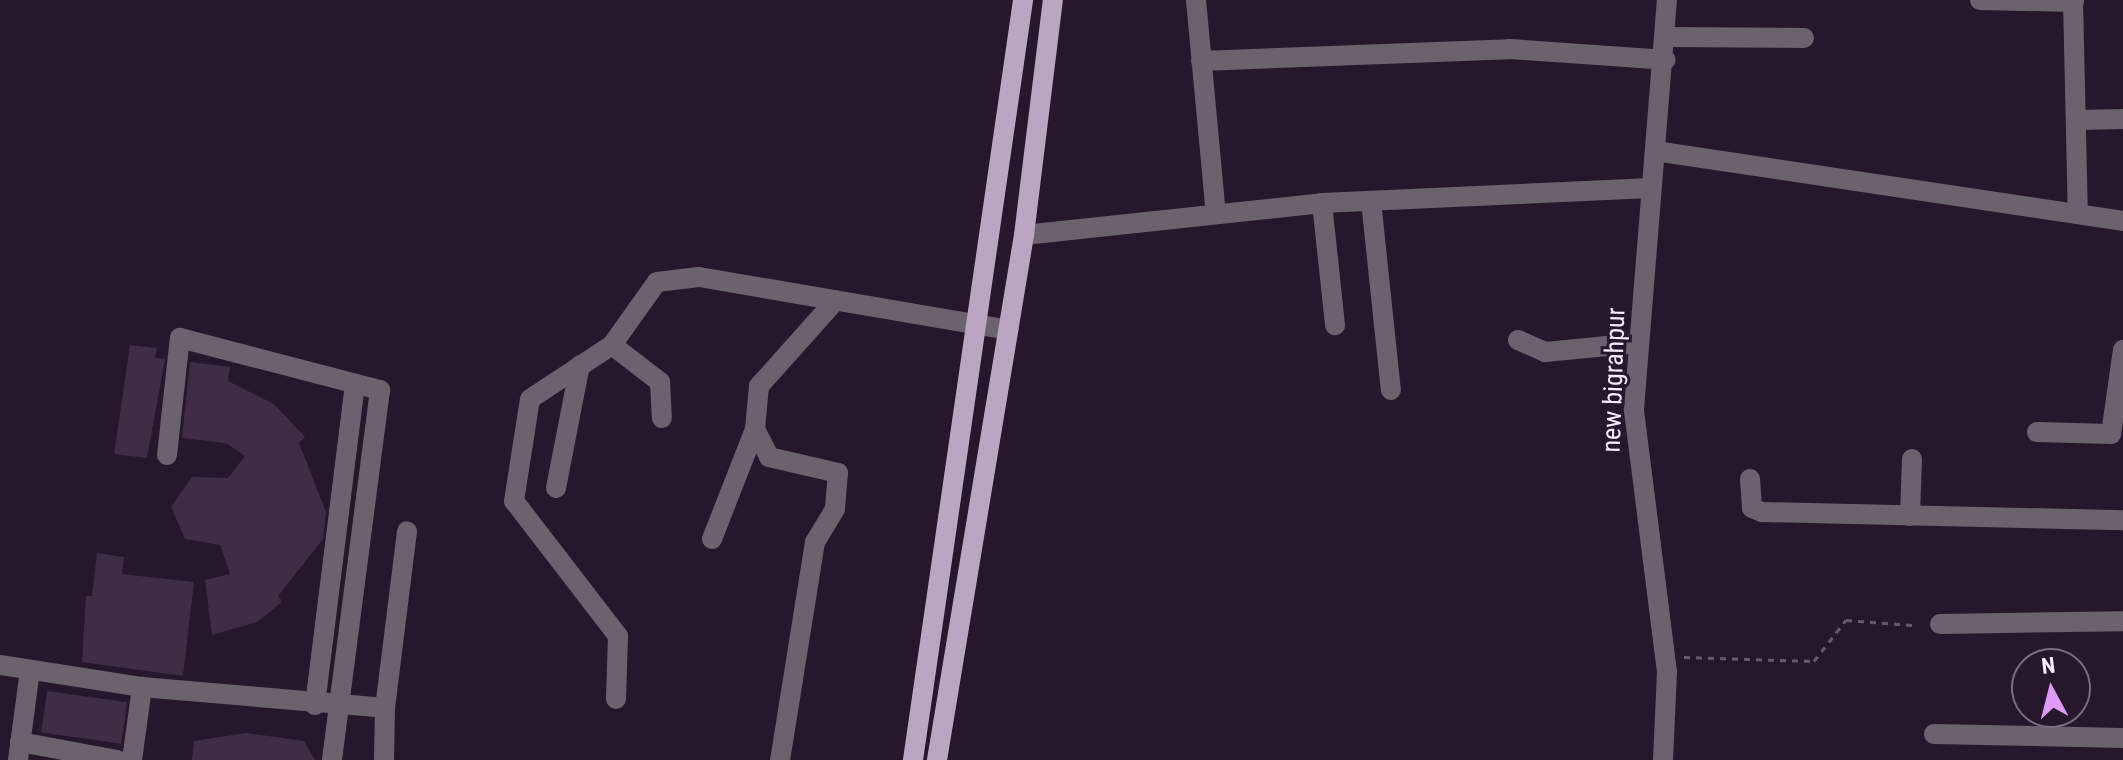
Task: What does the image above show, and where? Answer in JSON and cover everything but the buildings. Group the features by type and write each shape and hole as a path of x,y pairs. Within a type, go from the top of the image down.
{"main road":[{"path":"913,760 979,326 1023,0"},
{"path":"937,760 1024,235 1053,0"},
{"path":"1003,153 1034,157"}],"street":[{"path":"1196,0 1216,214"},
{"name":"new bigrahpur","path":"1663,760 1670,705 1635,432 1651,188 1666,60 1667,0"},
{"path":"1980,0 2074,1 2081,120 2078,213"},
{"path":"1665,37 1804,38"},
{"path":"1201,61 1510,49 1666,60"},
{"path":"2081,120 2123,119"},
{"path":"1655,151 2123,221"},
{"path":"1024,235 1322,203 1651,188"},
{"path":"1371,201 1391,390"},
{"path":"1322,203 1335,325"},
{"path":"616,699 618,636 514,501 530,399 612,345 657,282 699,277 1008,330"},
{"path":"712,539 755,429 759,386 836,300"},
{"path":"167,455 180,338 380,390 332,760"},
{"path":"1518,340 1545,352 1639,343"},
{"path":"612,345 660,382 662,418"},
{"path":"2037,432 2111,434 2123,350"},
{"path":"556,488 580,365"},
{"path":"315,705 355,384"},
{"path":"755,429 769,457 838,473 835,509 815,542 780,760"},
{"path":"1910,516 1912,459"},
{"path":"1750,479 1752,508 1762,512 2123,520"},
{"path":"384,760 385,708 407,531"},
{"path":"1940,624 2123,621"},
{"path":"0,665 142,687 338,708 385,708"},
{"path":"30,670 19,751 117,760"},
{"path":"132,760 142,687"},
{"path":"1934,734 2123,738"}],"path":[{"path":"1664,658 1814,661 1846,620 1912,625"}]}
